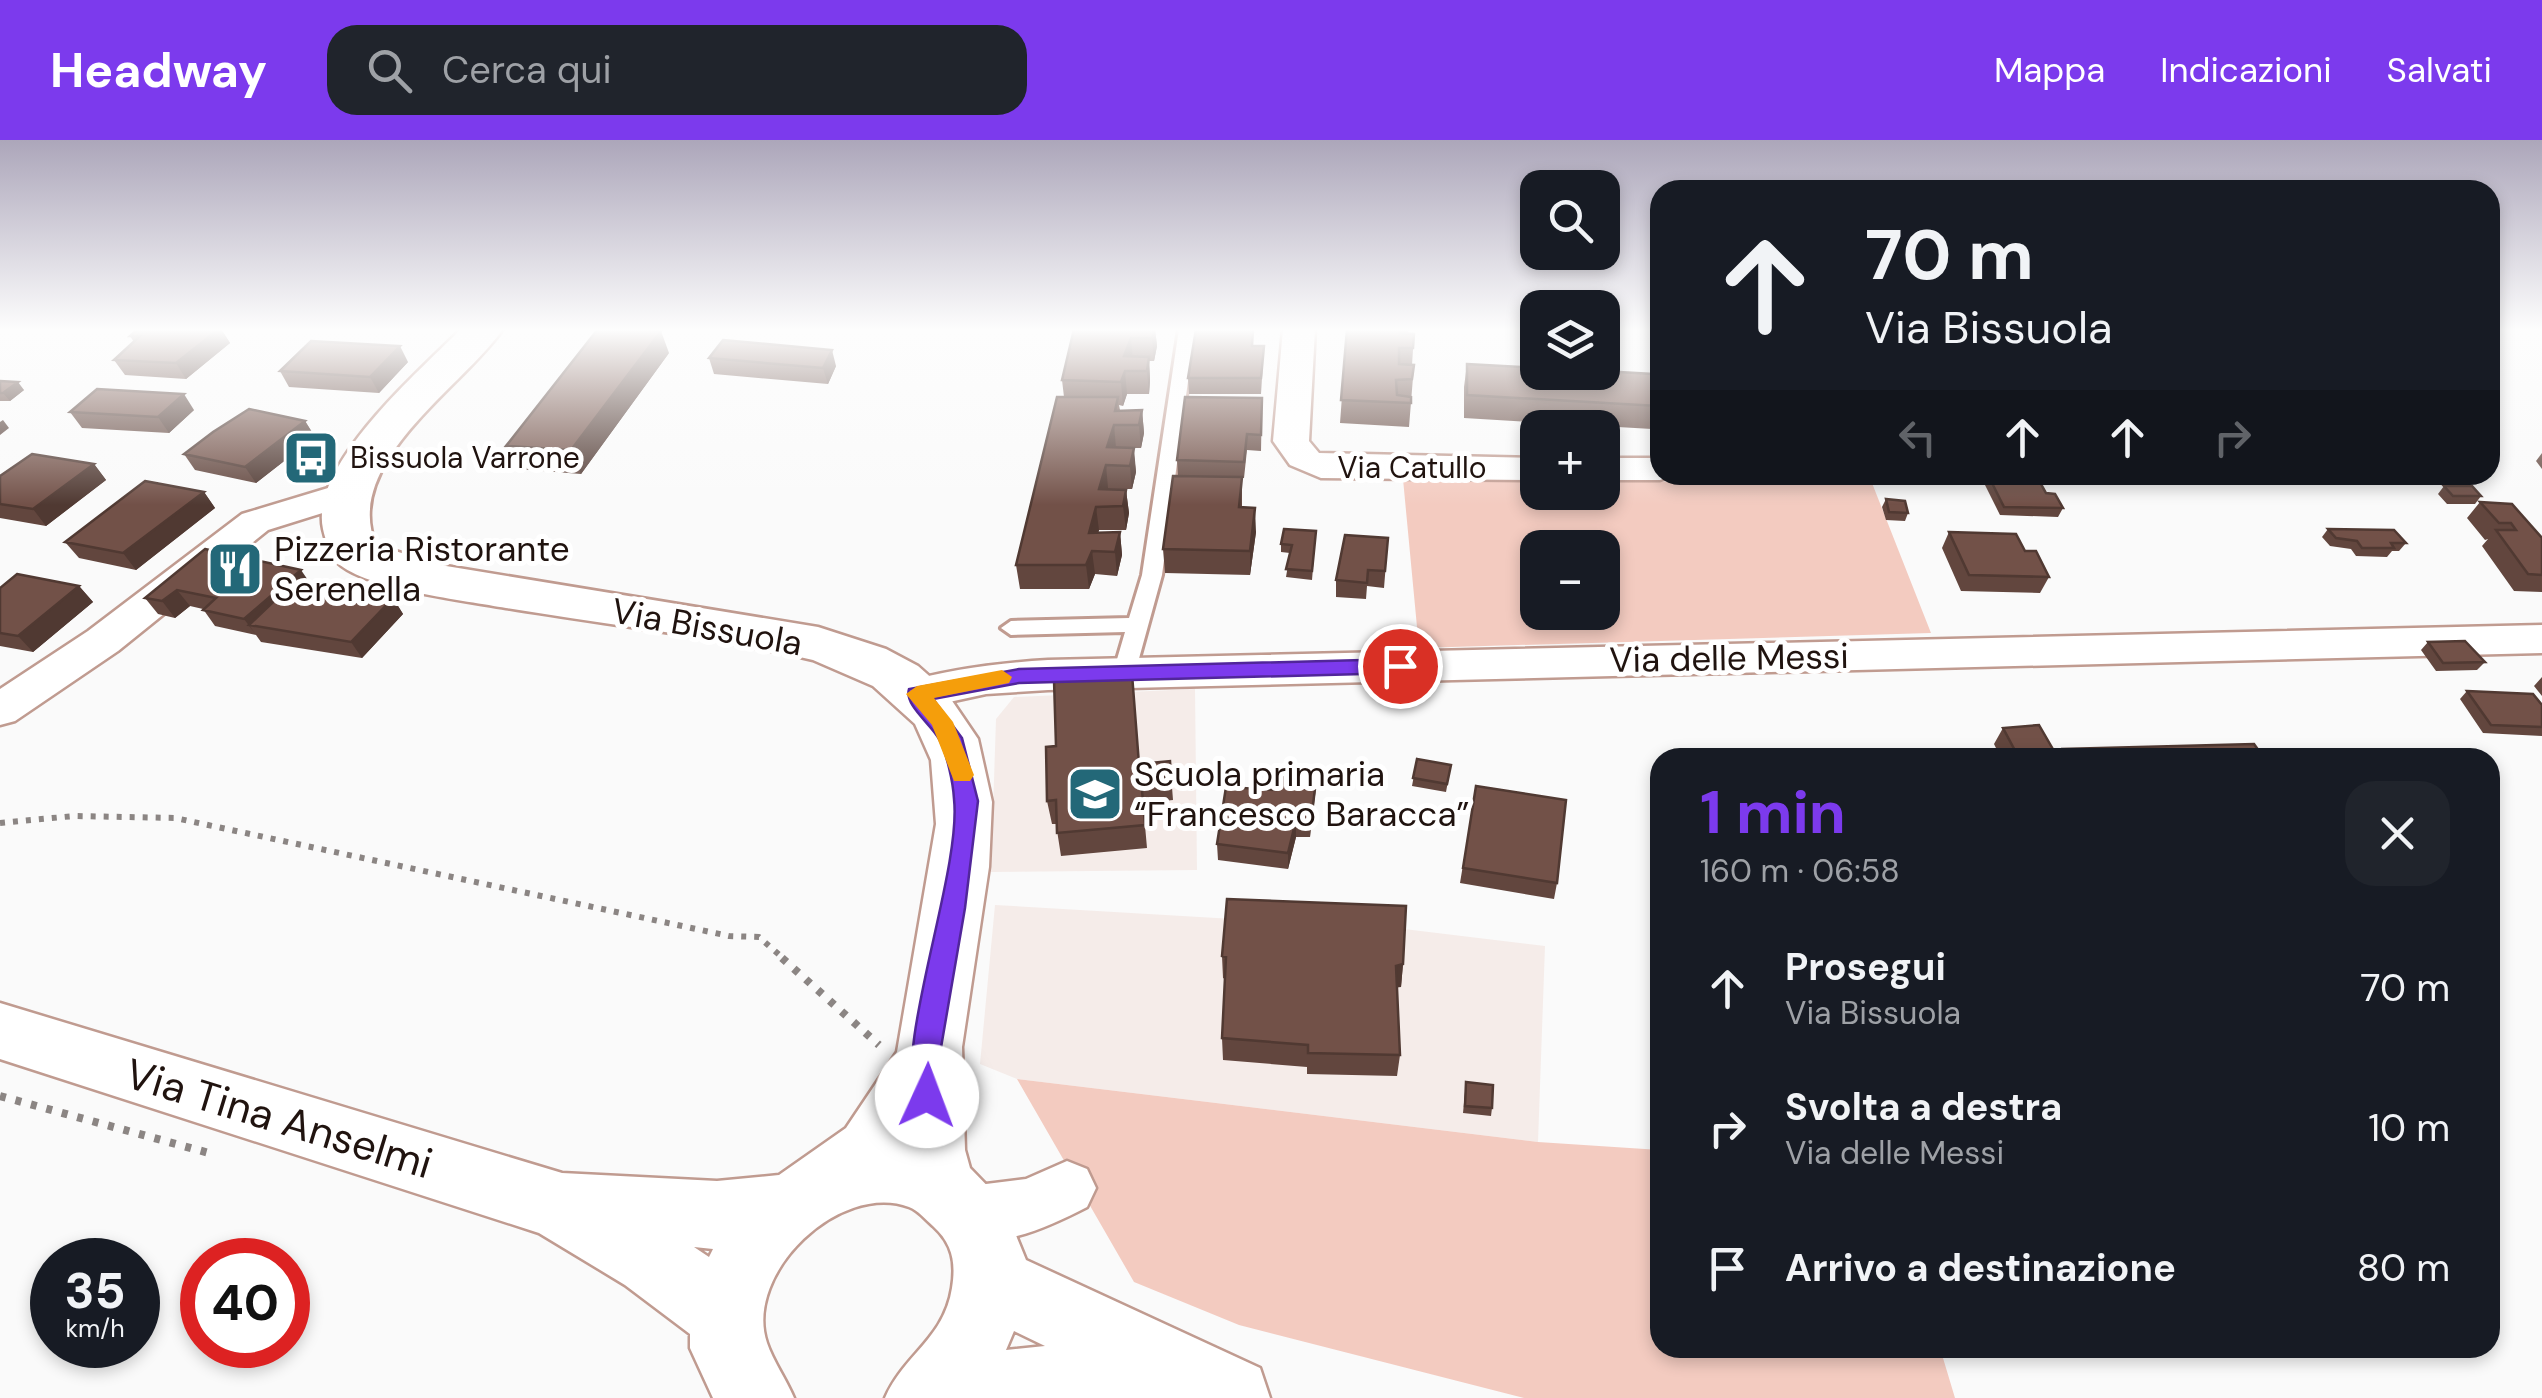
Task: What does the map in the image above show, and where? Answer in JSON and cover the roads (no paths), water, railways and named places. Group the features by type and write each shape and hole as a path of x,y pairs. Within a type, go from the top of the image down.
{"street":[{"name":"Via Bissuola","path":"428,388 376,444 348,492 342,527 347,542 370,562 440,581 797,642 862,660 893,674 934,716"},
{"name":"Via Catullo","path":"1295,388 1291,440 1296,454 1320,468 1520,468"},
{"path":"1620,469 1650,469"},
{"path":"0,710 103,641 254,522 348,492"},
{"name":"Via delle Messi","path":"934,716 1003,677 2542,638"},
{"path":"754,1398 732,1360 728,1294 744,1255 804,1196 870,1150 953,908 966,801 934,716"},
{"name":"Via Tina Anselmi","path":"6,1051 558,1205 717,1215 804,1196 859,1174 898,1172 966,1227"},
{"path":"902,1060 931,1158 966,1227 985,1314 963,1358 926,1397"},
{"path":"966,1227 1031,1206 1067,1188"},
{"name":"Via Tina Anselmi","path":"558,1205 652,1260 727,1315"},
{"path":"966,1227 1238,1397"},
{"path":"926,1397 1058,1383 1238,1397"}],"lane":[{"path":"1124,672 1152,575 1179,388"},
{"path":"1011,628 1138,625"}],"place":[{"name":"Bissuola Varrone","path":"311,458"},
{"name":"Pizzeria Ristorante Serenella","path":"235,569"},
{"name":"Scuola primaria “Francesco Baracca”","path":"1095,794"}]}
